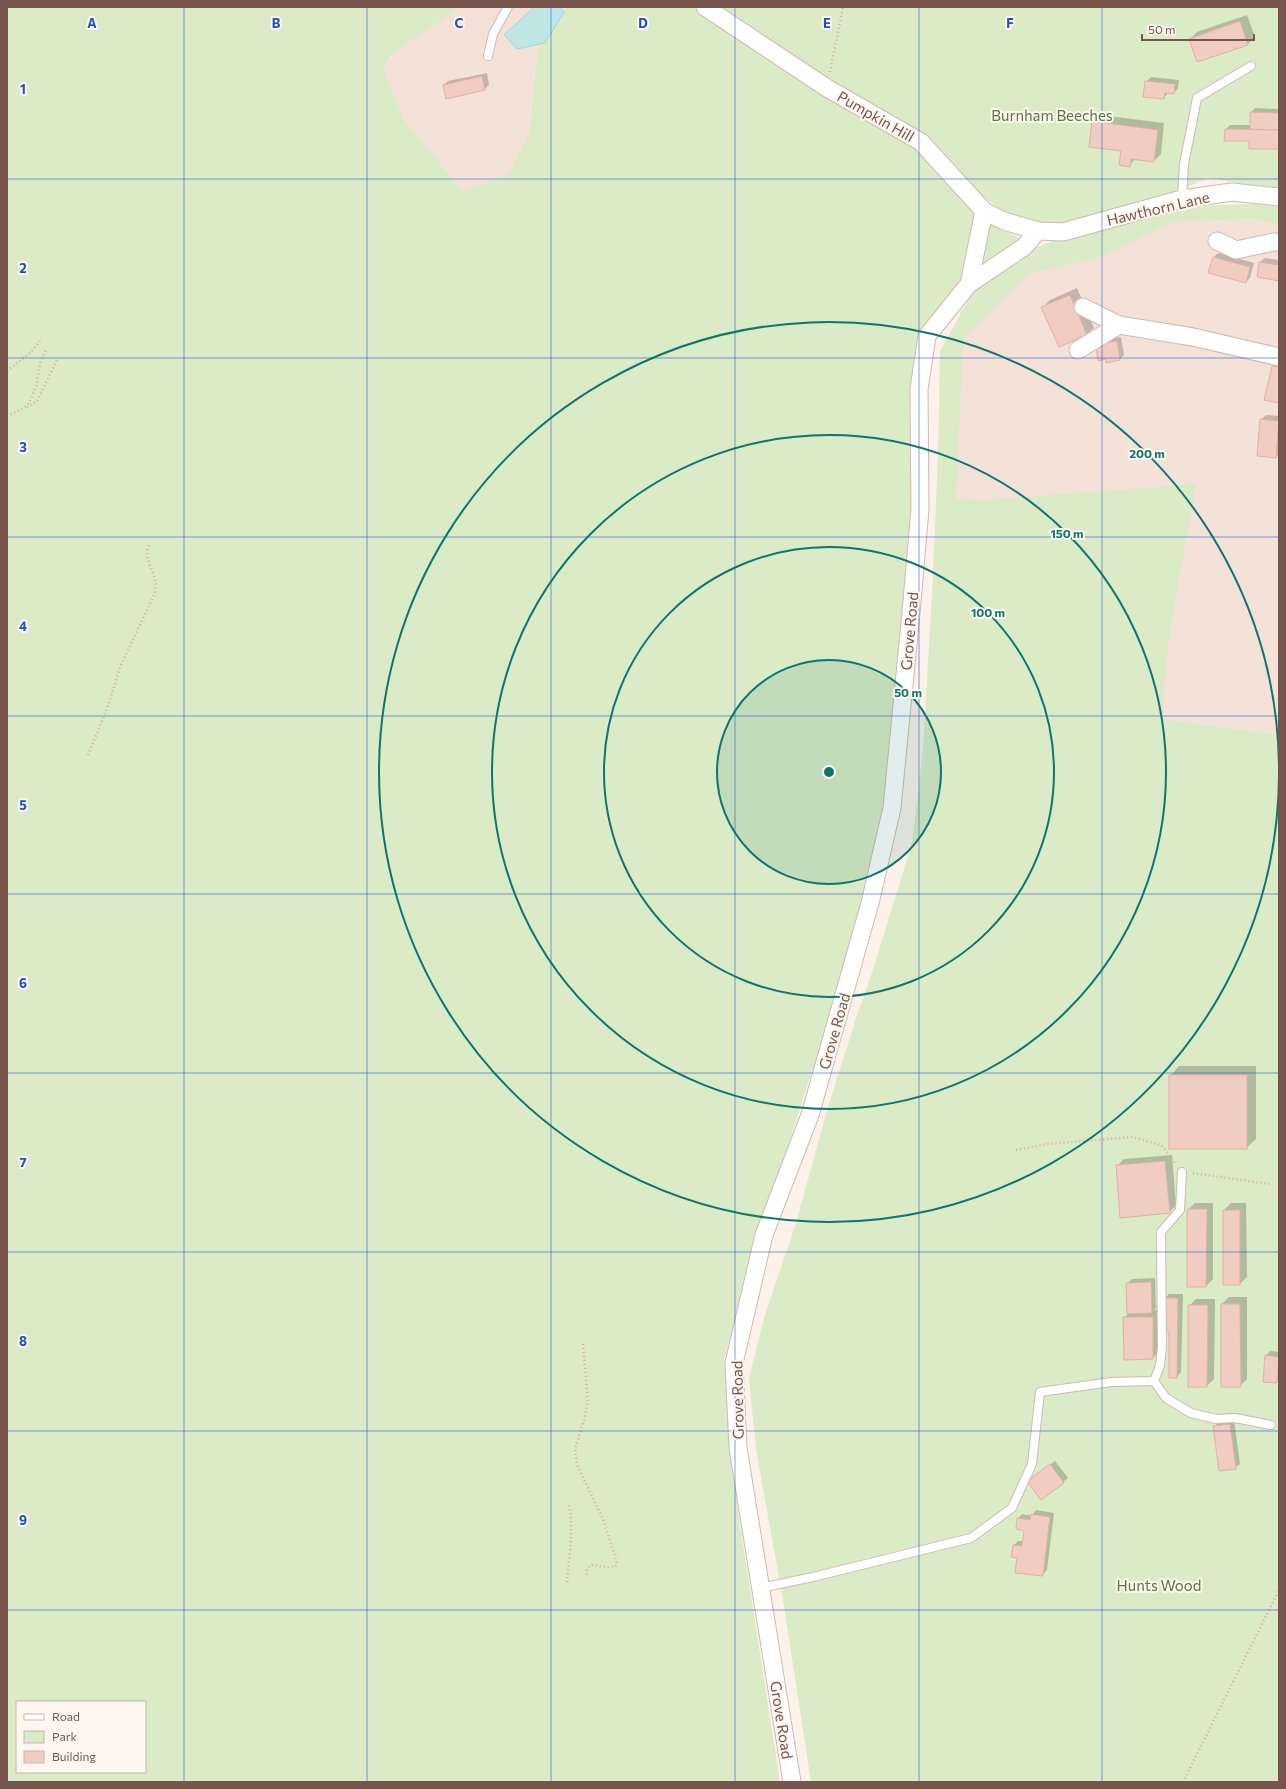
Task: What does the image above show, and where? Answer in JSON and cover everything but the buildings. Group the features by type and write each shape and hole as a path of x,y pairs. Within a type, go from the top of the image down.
{"street":[{"name":"Pumpkin Hill","path":"705,7 827,88 921,142 984,212 1004,221 1038,231"},
{"name":"Hawthorn Lane","path":"1038,231 1063,232 1182,200 1232,192 1279,197"},
{"name":"Grove Road","path":"969,284 984,212"},
{"name":"Grove Road","path":"792,1782 738,1448 734,1363 764,1236 810,1115 870,903 892,808 920,509 919,389 927,336 969,284 1024,247 1038,231"},
{"path":"1217,241 1236,250 1279,242"},
{"path":"1083,307 1119,325 1194,337 1279,357"},
{"path":"1078,350 1119,325"}],"lane":[{"path":"488,56 493,34 508,7"},
{"path":"1182,200 1184,164 1197,98 1251,66"},
{"path":"1154,1381 1160,1366 1162,1347 1162,1232 1180,1210 1182,1172"},
{"path":"760,1588 971,1538 1012,1508 1032,1464 1040,1392 1111,1382 1154,1381"},
{"path":"1154,1381 1166,1398 1191,1413 1216,1419 1235,1418 1271,1425"}],"path":[{"path":"827,88 843,7"},
{"path":"7,371 30,354 40,341"},
{"path":"24,408 29,403 36,387 40,364 46,350"},
{"path":"7,416 37,401 57,360"},
{"path":"88,755 105,715 121,665 134,634 155,593 156,583 148,558 147,550 149,545"},
{"path":"1016,1150 1048,1144 1132,1137 1161,1145 1182,1172 1269,1184"},
{"path":"583,1344 588,1401 575,1449 577,1465 603,1519 617,1563 615,1567 592,1565 587,1569 586,1577"},
{"path":"567,1582 572,1516 569,1504"},
{"path":"1184,1782 1279,1590"}],"shaded area":[{"path":"423,7 566,7 537,53 530,131 509,174 463,191 405,121 383,69"},
{"path":"1254,219 1279,224 1279,735 1162,719 939,516 944,363 961,311 1016,273 1173,222"}],"green space":[{"path":"8,7 459,7 391,55 383,69 405,121 463,191 509,174 530,131 537,53 566,7 698,7 923,153 958,188 978,223 966,278 917,354 923,463 899,705 904,780 894,839 879,889 807,1086 724,1359 738,1512 780,1782 7,1782"},
{"name":"Burnham Beeches","path":"718,7 1279,7 1279,189 1208,178 1175,192 1065,223 1036,225 1000,209 790,56"},
{"name":"Hunts Wood","path":"1255,204 1279,207 1279,224 1254,219 1173,222 1098,258 1028,274 963,339 956,499 985,500 1196,484 1168,642 1162,719 1279,735 1279,1782 811,1782 783,1600 756,1449 749,1378 764,1318 796,1223 828,1107 872,973 912,843 923,749 932,594 938,456 940,351 974,290 1037,247 1064,237 1182,206"},
{"path":"986,221 1018,237 1020,244 978,271"}],"water":[{"path":"534,7 560,7 564,12 545,43 517,49 504,35"}]}
